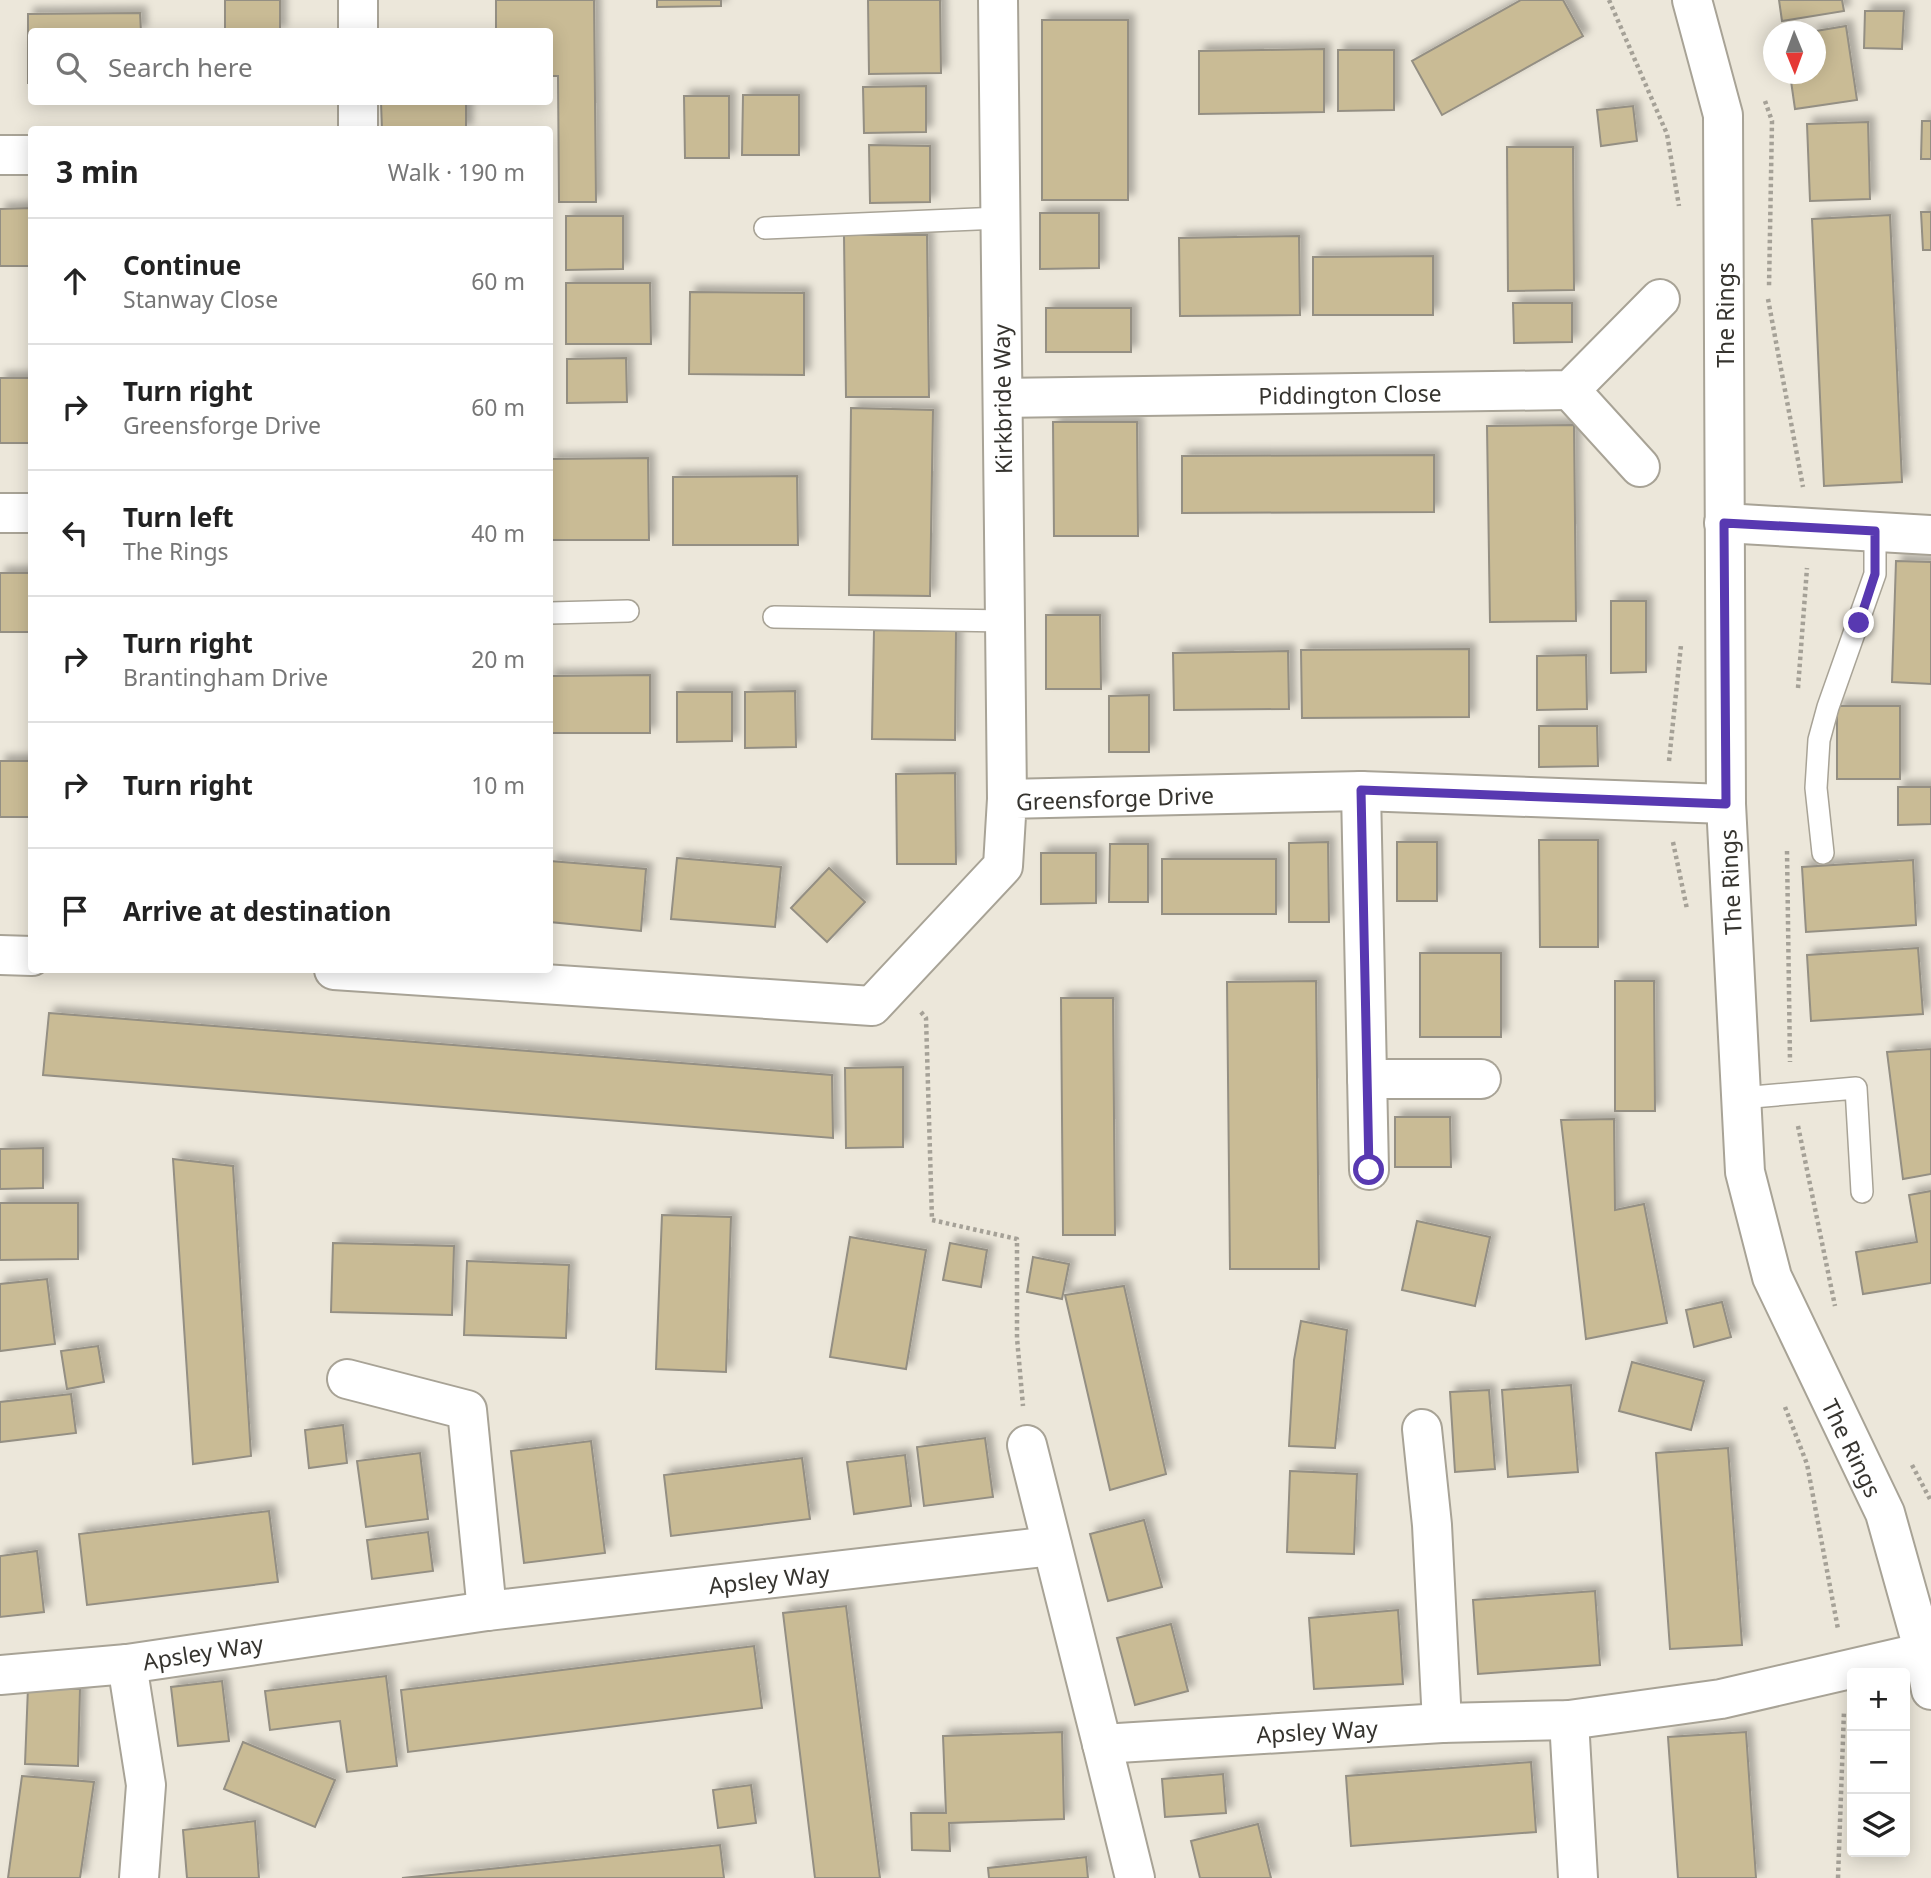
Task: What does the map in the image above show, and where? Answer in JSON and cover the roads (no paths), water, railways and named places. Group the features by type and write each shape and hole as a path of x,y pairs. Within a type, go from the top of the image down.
{"street":[{"path":"358,0 358,28"},
{"name":"Kirkbride Way","path":"998,0 1007,799"},
{"name":"The Rings","path":"1692,0 1723,116 1726,804 1745,1172 1772,1277 1885,1513 1924,1651 1931,1690"},
{"path":"358,105 358,126"},
{"path":"0,155 28,155"},
{"path":"1640,467 1570,390 1660,299"},
{"name":"Piddington Close","path":"1003,398 1570,390"},
{"path":"0,513 28,513"},
{"path":"1724,523 1931,535"},
{"path":"1361,790 1369,1170"},
{"name":"Greensforge Drive","path":"378,973 872,1006 1003,866 1007,799 1361,790 1726,804"},
{"path":"0,954 28,956"},
{"path":"1367,1079 1481,1079"},
{"path":"347,1379 467,1410 487,1611"},
{"path":"1422,1429 1432,1525 1442,1723"},
{"path":"1027,1445 1135,1878"},
{"name":"Apsley Way","path":"0,1675 127,1664 487,1611 1052,1546"},
{"name":"Apsley Way","path":"1102,1744 1442,1723 1569,1720 1721,1699 1924,1651"},
{"name":"Apsley Way","path":"127,1664 146,1785 139,1878"},
{"path":"1569,1720 1578,1878"}],"lane":[{"path":"765,228 1000,218"},
{"path":"1823,853 1816,788 1819,740 1875,574 1875,531"},
{"path":"553,613 628,611"},
{"path":"774,617 1005,621"},
{"path":"1741,1098 1856,1088 1862,1192"}]}
